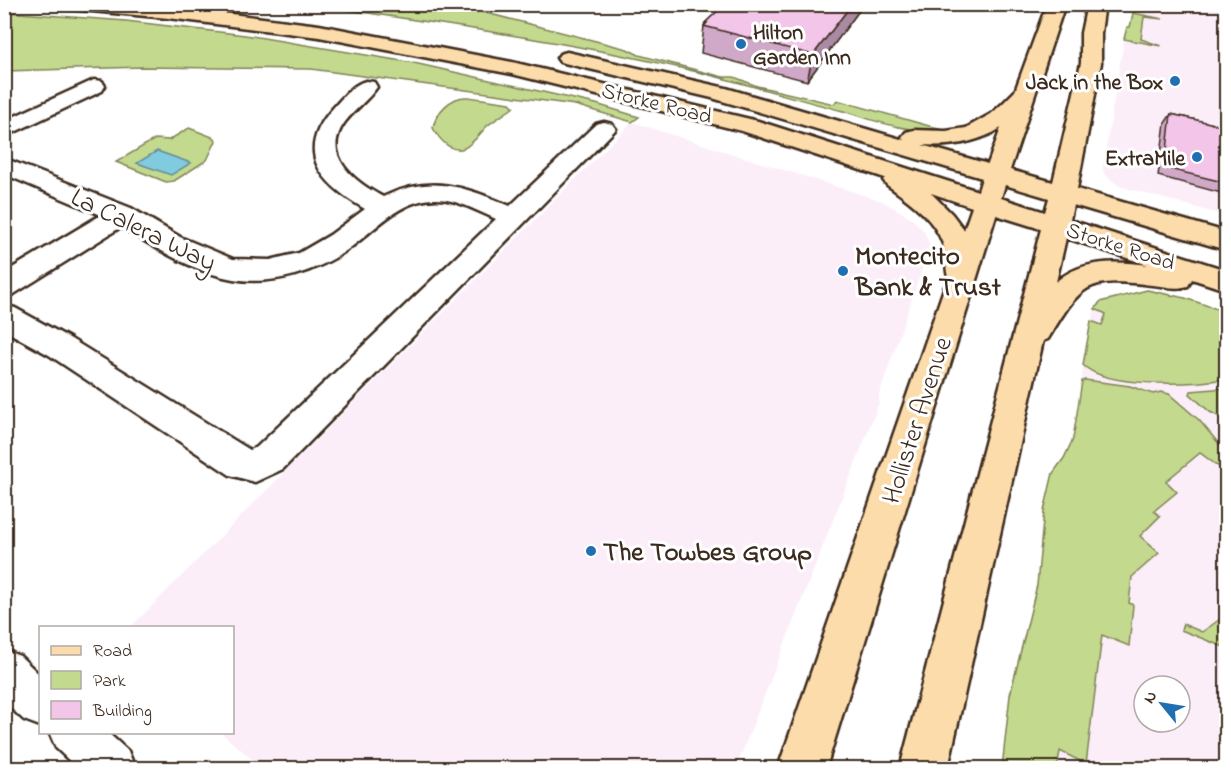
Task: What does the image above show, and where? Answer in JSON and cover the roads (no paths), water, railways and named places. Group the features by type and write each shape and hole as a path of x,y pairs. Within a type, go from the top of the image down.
{"main road":[{"name":"Storke Road","path":"69,4 260,23 512,68 750,126 837,153 992,187 1063,193 1227,241"},
{"path":"240,4 434,34"},
{"name":"Hollister Avenue","path":"802,768 992,187 1029,88 1056,4"},
{"path":"924,768 1063,193 1088,79 1091,33 1096,4"},
{"name":"Storke Road","path":"547,55 718,93 831,126 992,187 1055,223 1227,280"},
{"path":"831,126 925,138 963,137 982,131 993,123 1029,88"},
{"path":"837,153 897,180 938,213 952,230 960,248 960,284"},
{"path":"1019,374 1036,332 1058,298 1082,277 1102,274 1144,274 1227,291"}],"street":[{"path":"4,130 94,86"},
{"path":"366,87 327,131 324,145 334,173 347,188 383,208"},
{"path":"4,316 60,347 243,464 255,466 270,458 604,129"},
{"name":"La Calera Way","path":"4,165 122,214 205,261 228,269 247,271 291,266 312,259 383,208 417,193 436,190 452,193 514,217"},
{"path":"4,287 122,214"},
{"path":"4,672 39,703"},
{"path":"74,734 111,768"}],"water":[{"path":"157,151 191,163 171,175 137,163"}],"place":[{"name":"Hilton Garden Inn","path":"741,44"},
{"name":"Jack in the Box","path":"1175,81"},
{"name":"ExtraMile","path":"1197,157"},
{"name":"Montecito Bank & Trust","path":"843,271"},
{"name":"The Towbes Group","path":"591,551"}]}
